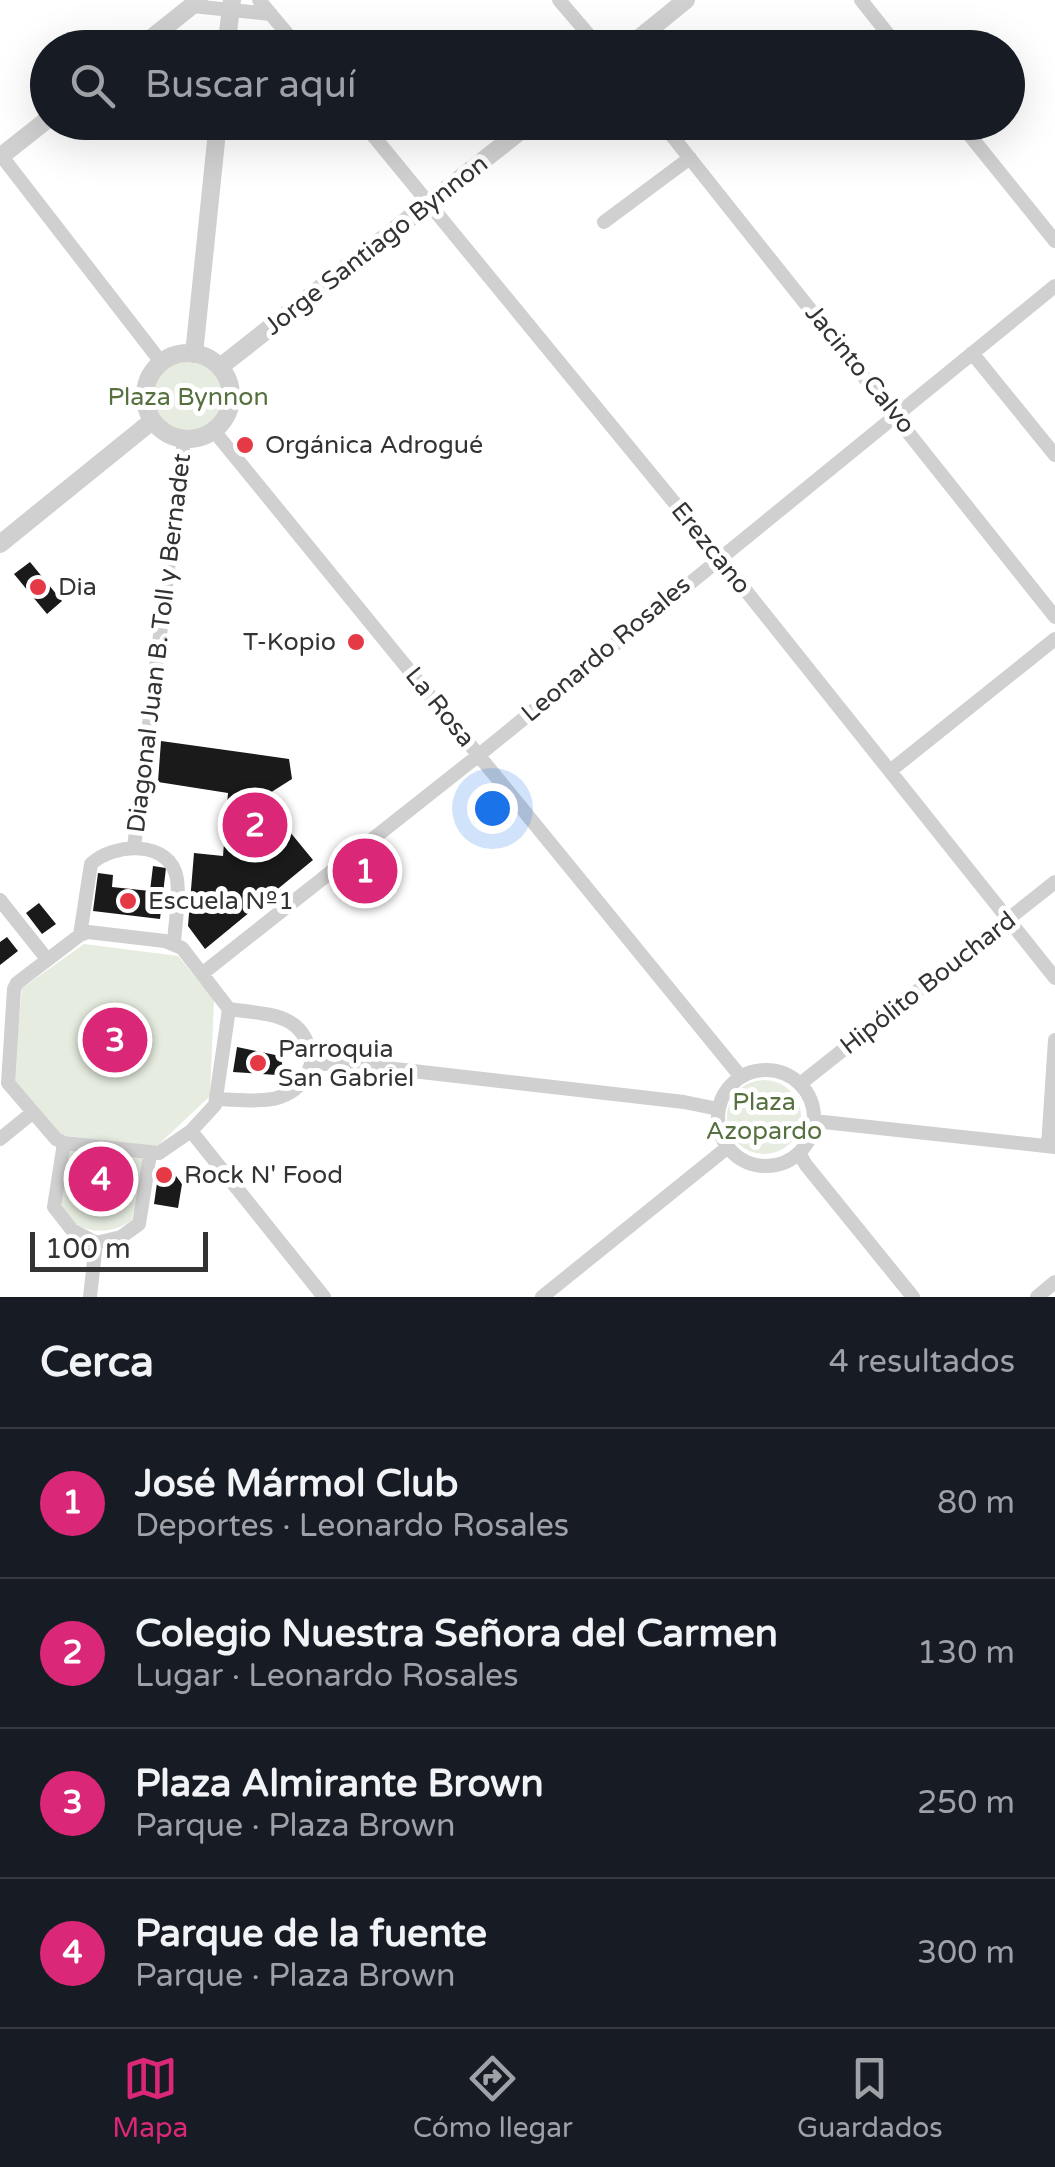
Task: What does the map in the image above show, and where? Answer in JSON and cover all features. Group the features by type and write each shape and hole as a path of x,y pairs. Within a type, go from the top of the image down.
{"street":[{"path":"259,0 284,30"},
{"path":"559,0 585,30"},
{"path":"649,30 686,0"},
{"path":"861,0 885,30"},
{"path":"162,30 196,3 231,5 271,14"},
{"path":"228,30 231,5"},
{"path":"30,132 0,155 161,362"},
{"path":"194,354 216,140"},
{"name":"Erezcano","path":"377,140 719,557 1055,978"},
{"name":"Jorge Santiago Bynnon","path":"220,368 509,140"},
{"name":"Jacinto Calvo","path":"676,140 1055,617"},
{"path":"974,140 1055,241"},
{"path":"604,222 690,158"},
{"name":"Leonardo Rosales","path":"203,973 1055,286"},
{"path":"972,353 1055,456"},
{"path":"194,354 220,368 231,393 224,420 214,431 184,439 162,431 152,421 144,396 146,384 161,362 171,356 194,354"},
{"path":"0,544 152,421"},
{"name":"La Rosa","path":"214,431 741,1077"},
{"name":"Diagonal Juan B. Toll y Bernadet","path":"134,847 184,439"},
{"path":"890,770 1055,640"},
{"name":"Diagonal Juan B. Toll y Bernadet","path":"80,935 91,864 112,851 134,847 167,861 174,870 178,886 174,944"},
{"name":"Hipólito Bouchard","path":"800,1084 1055,882"},
{"path":"0,900 47,959"},
{"path":"217,1099 280,1100 300,1085 312,1064 305,1038 294,1022 229,1008 186,952 174,944 93,932 80,935 18,983 5,1029 3,1078 56,1139 150,1154 160,1153 210,1112 217,1099 229,1008"},
{"path":"0,982 18,983"},
{"path":"814,1121 1051,1146 1054,1040"},
{"path":"312,1064 350,1064 684,1102 718,1110"},
{"path":"766,1070 782,1072 800,1084 813,1105 814,1121 800,1153 774,1166 759,1166 745,1161 728,1146 718,1126 718,1110 728,1088 741,1077 766,1070"},
{"path":"0,1138 32,1113"},
{"path":"191,1131 324,1297"},
{"path":"64,1143 54,1206 72,1230 96,1243 121,1237 139,1224 150,1154"},
{"path":"542,1297 728,1146"},
{"path":"800,1153 913,1297"},
{"path":"90,1297 96,1243"},
{"path":"1037,1297 1055,1282"}],"green space":[{"name":"Plaza Bynnon","path":"188,360 202,362 214,371 223,383 223,411 214,423 202,432 188,434 174,432 162,423 153,411 151,397 153,383 162,371 174,362"},
{"path":"84,944 178,956 214,1000 210,1096 156,1147 59,1135 13,1081 22,988"},
{"name":"Plaza Azopardo","path":"764,1080 790,1091 801,1117 790,1143 764,1154 738,1143 727,1117 738,1091"},
{"path":"68,1146 143,1155 132,1220 112,1229 91,1230 65,1213 60,1202"}],"building":[{"name":"Dia","path":"30,562 62,601 47,614 14,574"},
{"path":"161,741 289,759 292,779 262,798 313,860 205,949 188,926 194,853 223,856 228,793 158,782"},
{"name":"Escuela Nº1","path":"153,866 166,868 160,919 93,911 98,873 113,875 112,887 150,891"},
{"path":"39,903 56,924 42,934 26,913"},
{"path":"7,937 18,951 0,965 0,942"},
{"name":"Parroquia San Gabriel","path":"237,1047 280,1056 283,1067 277,1075 233,1072"},
{"path":"92,1151 109,1153 110,1191 82,1188 84,1158 92,1158"},
{"path":"170,1168 182,1184 178,1208 154,1204 158,1176"}],"place":[{"name":"Orgánica Adrogué","path":"245,445"},
{"name":"Dia","path":"38,587"},
{"name":"T-Kopio","path":"356,642"},
{"name":"Colegio Nuestra Señora del Carmen","path":"255,825"},
{"name":"José Mármol Club","path":"365,871"},
{"name":"Escuela Nº1","path":"128,901"},
{"name":"Plaza Almirante Brown","path":"115,1040"},
{"name":"Parroquia San Gabriel","path":"258,1063"},
{"name":"Rock N' Food","path":"164,1175"},
{"name":"Parque de la fuente","path":"101,1179"}]}
